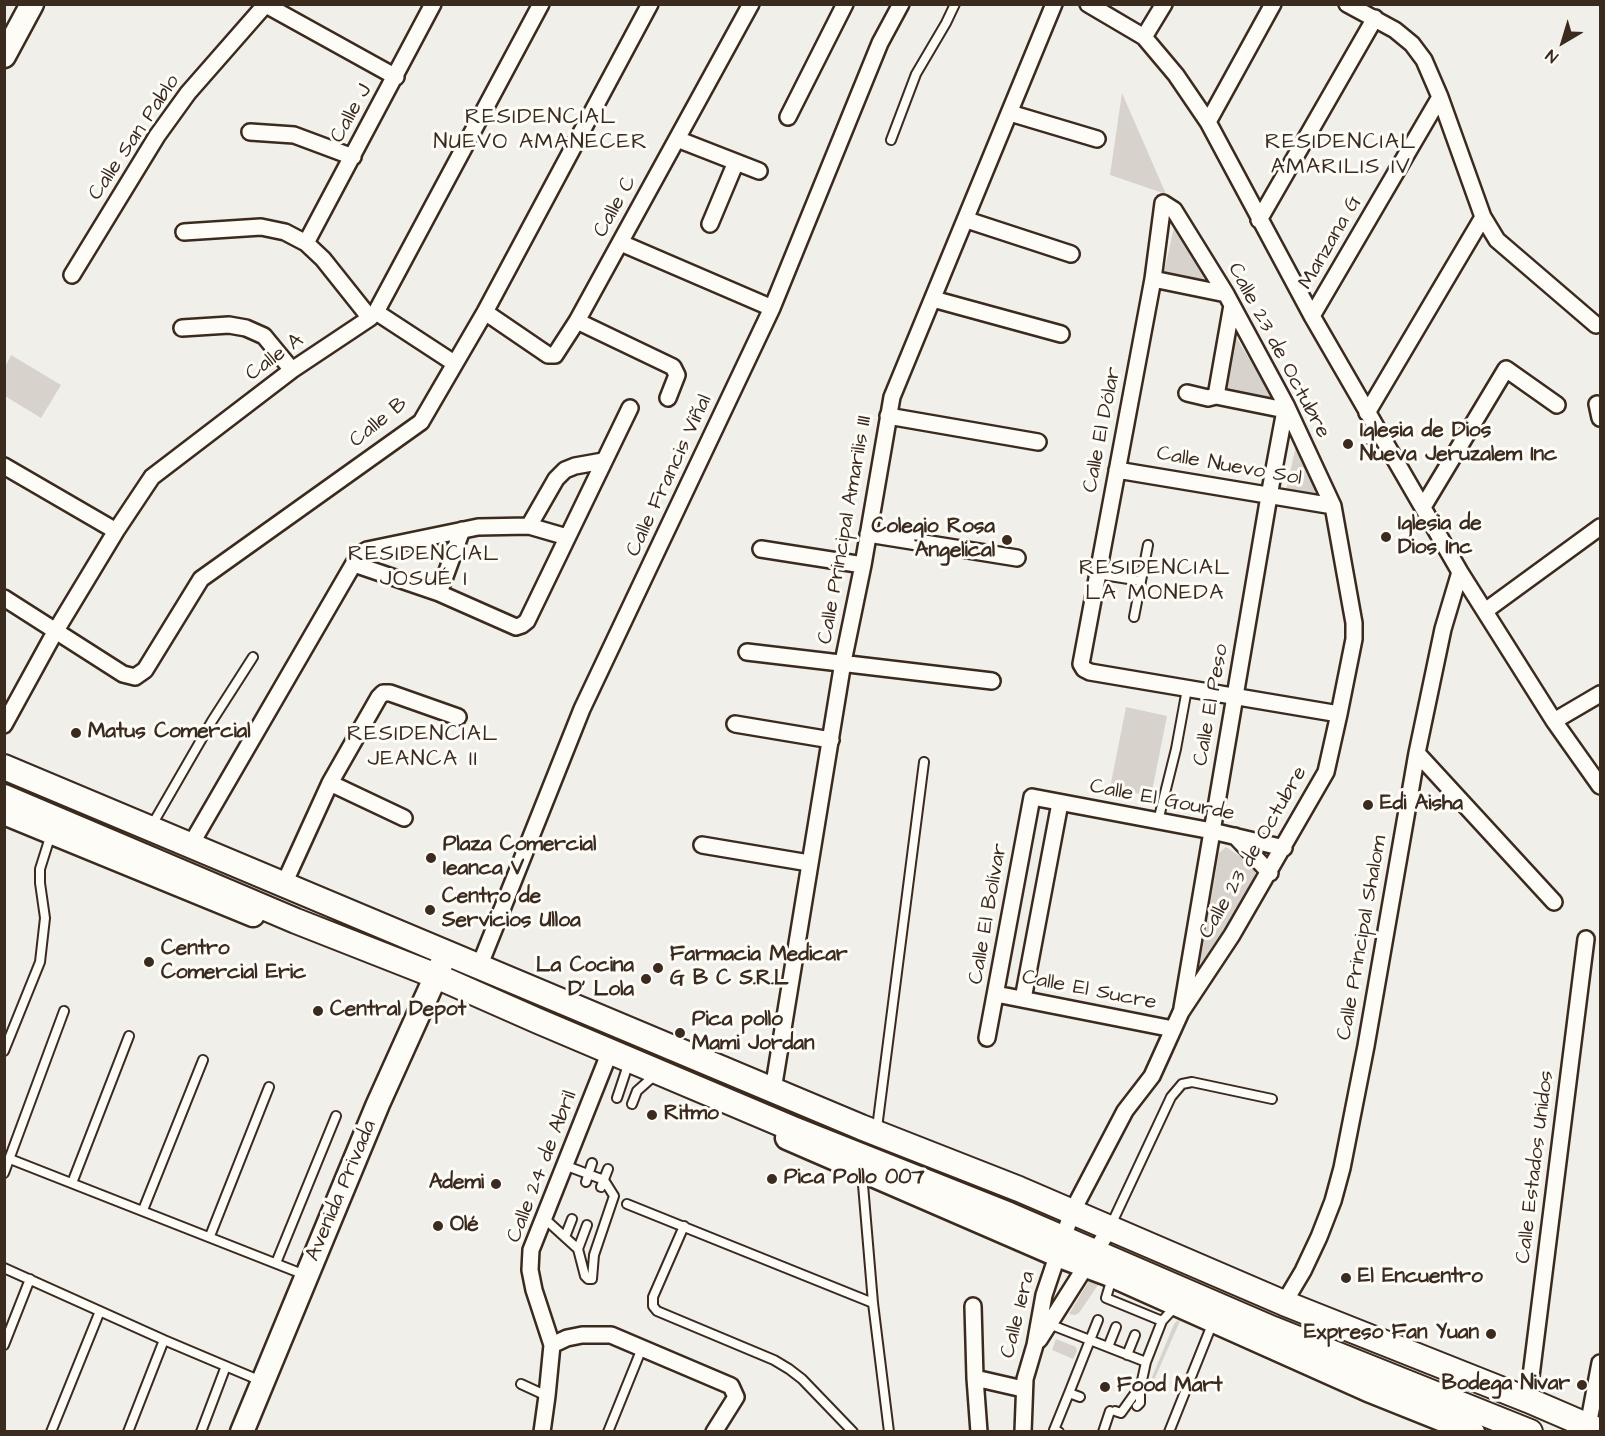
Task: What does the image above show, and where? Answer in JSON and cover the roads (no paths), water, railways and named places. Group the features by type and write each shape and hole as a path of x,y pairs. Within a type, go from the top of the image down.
{"main road":[{"path":"4,767 876,1133 1019,1189 1284,1303 1528,1400 1594,1429"},
{"path":"4,797 861,1164 1115,1269 1175,1306 1312,1345 1530,1431"}],"street":[{"path":"4,56 32,4"},
{"name":"Calle J","path":"306,243 433,4"},
{"name":"Calle A","path":"4,725 55,632 116,531 152,477 292,370 373,315 541,4"},
{"name":"Calle B","path":"4,598 123,674 135,677 145,670 201,579 421,422 485,312 650,4"},
{"name":"Calle C","path":"485,312 548,355 555,355 621,243 752,4"},
{"path":"788,117 845,4"},
{"name":"Calle Francis Viñal","path":"479,967 582,709 772,308 880,43 901,4"},
{"name":"Calle Principal Amarilis III","path":"773,1090 843,662 863,565 892,398 1054,4"},
{"path":"1088,4 1144,37 1176,75 1208,122 1312,316 1460,572 1554,721 1600,786"},
{"path":"1144,37 1164,4"},
{"path":"1208,122 1273,4"},
{"path":"1347,4 1395,30 1412,44 1424,60 1440,97 1483,217 1497,240 1596,325"},
{"path":"266,5 396,77"},
{"name":"Calle San Pablo","path":"72,275 163,127 188,93 266,5"},
{"path":"1259,220 1375,18"},
{"name":"Manzana G","path":"1312,316 1440,97"},
{"path":"1010,113 1097,139"},
{"path":"250,132 294,135 352,157"},
{"path":"677,139 759,171"},
{"path":"710,224 736,162"},
{"name":"Calle El Dólar","path":"1163,203 1153,279 1081,664 1090,672 1186,688"},
{"name":"Calle 23 de Octubre","path":"1072,1212 1125,1111 1152,1076 1181,1012 1270,873 1326,772 1354,639 1354,623 1333,506 1286,407 1229,300 1174,210 1163,203"},
{"path":"1367,413 1483,217"},
{"path":"967,220 1071,254"},
{"path":"184,232 261,227 285,232 306,243 323,259 373,315 454,363"},
{"path":"621,243 772,308"},
{"path":"1153,279 1229,300 1216,396"},
{"path":"933,299 1061,334"},
{"path":"577,321 673,367 676,375 668,398"},
{"path":"182,328 229,325 246,328 264,336 292,370"},
{"path":"1423,507 1506,369 1557,405"},
{"path":"1187,393 1208,398 1216,396 1286,407"},
{"name":"Calle El Peso","path":"1181,1012 1286,407"},
{"path":"354,564 439,593 516,627 522,625 527,621 630,408"},
{"path":"888,416 1038,442"},
{"path":"529,526 556,479 565,470 603,461"},
{"path":"4,466 116,531"},
{"name":"Calle Nuevo Sol","path":"1117,470 1333,506"},
{"path":"189,846 357,558 367,550 462,530 499,526 529,526 567,537"},
{"path":"1485,611 1600,527"},
{"path":"439,593 462,530"},
{"path":"868,534 1017,558"},
{"path":"761,549 863,565"},
{"name":"Calle Principal Shalom","path":"1284,1303 1319,1237 1333,1201 1342,1168 1366,1047 1417,753 1443,629 1460,572"},
{"path":"747,652 992,681"},
{"path":"1186,688 1339,714"},
{"path":"283,886 330,783 383,693 390,693 458,717"},
{"path":"1554,721 1600,694"},
{"path":"735,724 831,740"},
{"path":"1417,753 1554,902"},
{"path":"330,783 404,818"},
{"name":"Calle El Gourde","path":"1032,797 1212,831 1284,848"},
{"name":"Calle El Bolívar","path":"987,1038 1032,797"},
{"path":"1023,999 1060,803"},
{"path":"4,813 266,921 434,980"},
{"path":"1235,836 1270,873"},
{"path":"702,845 809,863"},
{"name":"Calle Estados Unidos","path":"1528,1400 1586,939"},
{"name":"Avenida Privada","path":"242,1431 378,1104 446,952"},
{"name":"Calle El Sucre","path":"996,994 1173,1029"},
{"name":"Calle 24 de Abril","path":"542,1431 548,1396 552,1345 534,1290 530,1270 531,1250 564,1165 589,1110 621,1062"},
{"name":"Calle 1era","path":"1023,1431 1023,1389 1035,1345 1044,1295 1072,1212"},
{"path":"1035,1345 1110,1228"},
{"path":"973,1306 975,1378 980,1431"},
{"path":"1175,1306 1214,1321 1368,1390 1473,1431"},
{"path":"552,1345 567,1338 597,1334 611,1335 731,1386 736,1397 714,1431"},
{"path":"1594,1429 1600,1363"},
{"path":"975,1378 1023,1389"}],"lane":[{"path":"891,140 916,74 955,4"},
{"path":"1134,617 1148,545"},
{"path":"1097,574 1141,581"},
{"path":"150,828 212,721 253,657"},
{"path":"1158,821 1176,749 1186,688"},
{"path":"876,1133 924,762"},
{"path":"4,1051 40,962 45,918 39,883 40,868 51,832"},
{"path":"4,1173 64,1011"},
{"path":"72,1183 129,1036"},
{"path":"143,1210 203,1060"},
{"path":"617,1098 621,1062"},
{"path":"632,1104 637,1090 655,1075"},
{"path":"1110,1228 1172,1097 1182,1084 1192,1082 1272,1099"},
{"path":"210,1236 269,1087"},
{"path":"276,1263 336,1116"},
{"path":"10,1159 307,1276"},
{"path":"587,1178 592,1163"},
{"path":"861,1164 873,1303 889,1431"},
{"path":"544,1218 578,1249 585,1276 590,1280 593,1273 594,1255 614,1196 602,1184 564,1165"},
{"path":"602,1184 608,1169"},
{"path":"627,1204 873,1303"},
{"path":"565,1237 572,1219"},
{"path":"578,1249 587,1226"},
{"path":"684,1226 653,1297 652,1301 657,1311 782,1365 802,1379 853,1431"},
{"path":"4,1268 262,1381"},
{"path":"1115,1269 1105,1302 1142,1317 1175,1306"},
{"path":"4,1345 30,1279"},
{"path":"1137,1406 1140,1403 1146,1362 1175,1306"},
{"path":"51,1431 100,1311"},
{"path":"1059,1431 1054,1430 1098,1320"},
{"path":"1169,1431 1214,1321"},
{"path":"1049,1324 1146,1362"},
{"path":"1108,1347 1116,1327"},
{"path":"1127,1355 1135,1335"},
{"path":"128,1431 164,1340"},
{"path":"608,1431 642,1348"},
{"path":"201,1431 226,1366"},
{"path":"521,1384 548,1396"},
{"path":"1103,1431 1112,1411 1121,1413 1141,1385"},
{"path":"1069,1393 1080,1397"}],"place":[{"name":"Iglesia de Dios Nueva Jeruzalem Inc","path":"1348,444"},
{"name":"Iglesia de Dios Inc","path":"1386,537"},
{"name":"Colegio Rosa Angelical","path":"1007,540"},
{"name":"Matus Comercial","path":"76,733"},
{"name":"Edi Aisha","path":"1368,805"},
{"name":"Plaza Comercial Ieanca V","path":"431,858"},
{"name":"Centro de Servicios Ulloa","path":"430,910"},
{"name":"Centro Comercial Eric","path":"149,962"},
{"name":"Farmacia Medicar G B C S.R.L","path":"658,968"},
{"name":"La Cocina D' Lola","path":"646,979"},
{"name":"Central Depot","path":"318,1011"},
{"name":"Pica pollo Mami Jordan","path":"680,1033"},
{"name":"Ritmo","path":"652,1115"},
{"name":"Pica Pollo 007","path":"772,1179"},
{"name":"Ademi","path":"496,1184"},
{"name":"Olé","path":"438,1226"},
{"name":"El Encuentro","path":"1346,1278"},
{"name":"Expreso Fan Yuan","path":"1491,1334"},
{"name":"Bodega Nivar","path":"1582,1385"},
{"name":"Food Mart","path":"1105,1387"}],"district":[{"name":"RESIDENCIAL NUEVO AMANECER","path":"541,130"},
{"name":"RESIDENCIAL AMARILIS IV","path":"1341,156"},
{"name":"RESIDENCIAL JOSUÉ I","path":"424,568"},
{"name":"RESIDENCIAL LA MONEDA","path":"1155,582"},
{"name":"RESIDENCIAL JEANCA II","path":"423,748"}]}
